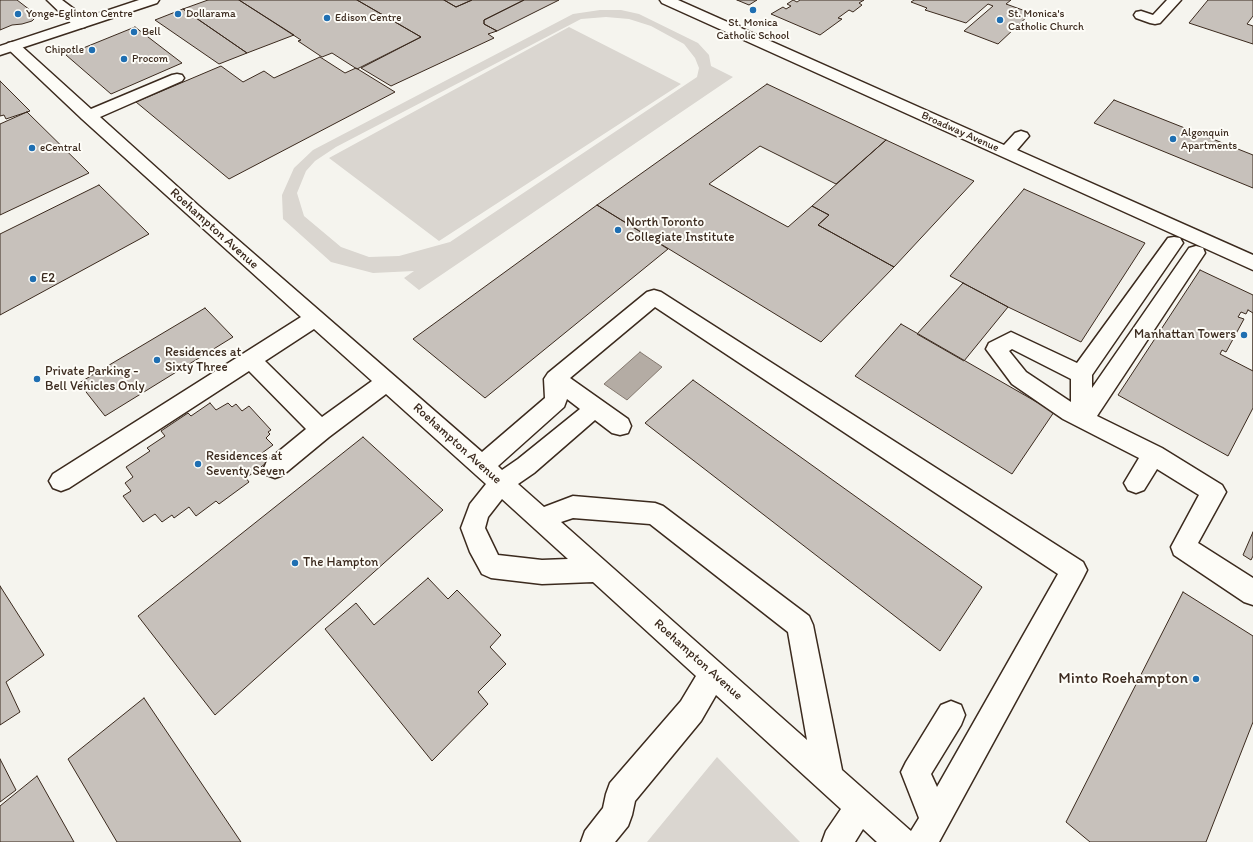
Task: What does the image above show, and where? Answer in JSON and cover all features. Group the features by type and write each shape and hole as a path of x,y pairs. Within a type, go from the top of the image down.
{"street":[{"path":"54,0 69,12 80,24"},
{"path":"6,48 152,0"},
{"name":"Broadway Avenue","path":"667,0 1253,263"},
{"path":"1152,4 1170,4"},
{"path":"1141,15 1155,20 1170,4"},
{"name":"Roehampton Avenue","path":"6,48 88,116 482,466 900,842"},
{"path":"88,116 177,78"},
{"path":"1006,152 1021,136"},
{"path":"1083,419 1080,374 1174,243"},
{"path":"1083,419 1196,253"},
{"path":"555,379 654,297 1074,570 928,832"},
{"path":"61,481 314,318"},
{"path":"1080,374 1011,340 989,343 1019,378 1071,413 1154,455 1214,492 1183,547 1253,593"},
{"path":"250,360 321,430"},
{"path":"555,379 620,426"},
{"path":"482,466 556,401 555,379"},
{"path":"275,468 321,430 387,382"},
{"path":"586,416 526,466 501,483 478,512 473,528 479,544 491,566 542,572 598,570"},
{"path":"1136,483 1154,455"},
{"path":"541,519 573,507 655,514 800,625 829,779"},
{"path":"596,842 617,815 621,794 691,712 713,674"},
{"path":"928,832 916,772 951,715"},
{"path":"837,842 860,806"}],"shaded area":[{"path":"600,10 621,10 639,14 698,43 709,55 711,66 733,77 419,290 404,278 414,271 373,273 331,262 283,219 282,195 294,168 313,150 573,14","holes":["606,17 629,19 651,26 684,44 695,58 699,68 697,77 450,242 399,256 369,257 341,247 304,216 297,193 306,171 315,161 336,147 581,19"]},
{"path":"569,27 681,84 439,241 329,158"},
{"path":"640,352 662,367 627,400 604,384"},
{"path":"717,757 800,842 647,842"}],"building":[{"name":"Yonge-Eglinton Centre","path":"0,0 17,0 30,10 37,12 37,16 32,21 12,25 0,30"},
{"path":"208,0 239,0 294,35 247,53 183,9"},
{"name":"Edison Centre","path":"239,0 357,0 421,37 357,69 332,53 322,57 298,41 301,40"},
{"path":"357,0 444,0 456,7 472,0 524,0 484,20 484,24 497,31 488,34 494,38 391,86 361,68 421,37"},
{"path":"444,0 472,0 456,7"},
{"path":"524,0 559,0 497,31 484,24 484,20"},
{"path":"737,0 757,0 749,5"},
{"path":"793,0 797,2 800,0 864,0 859,3 862,5 853,12 849,10 838,18 842,19 820,35 771,14 783,7 786,9 791,6 787,4"},
{"name":"St. Monica's Catholic Church","path":"914,0 1011,0 1006,4 1031,13 998,44 964,31 993,6 988,4 966,23 925,10 927,8 911,2"},
{"path":"1208,0 1253,0 1253,16 1247,24 1253,26 1253,44 1189,23"},
{"path":"183,9 247,53 219,64 155,20"},
{"name":"Procom","path":"135,27 182,63 111,94 66,55"},
{"path":"320,57 345,73 356,68 395,92 229,179 136,102 221,66 243,82 264,71 274,78"},
{"path":"0,81 30,111 6,119 4,115 0,116"},
{"name":"North Toronto Collegiate Institute","path":"767,84 886,140 836,184 760,146 709,184 788,227 812,206 829,215 818,225 894,267 821,342 597,205"},
{"name":"Algonquin Apartments","path":"1114,100 1253,155 1253,188 1094,123"},
{"name":"eCentral","path":"27,112 89,173 0,215 0,124"},
{"path":"886,140 974,181 894,267 818,225 829,215 812,206"},
{"name":"E2","path":"99,185 149,234 0,315 0,234"},
{"path":"1024,189 1145,243 1081,342 1008,307 950,276"},
{"path":"597,205 668,249 485,398 413,339"},
{"path":"1200,270 1253,295 1253,408 1228,456 1118,395"},
{"path":"963,283 1008,307 964,361 917,334"},
{"name":"Residences at Sixty Three","path":"205,308 233,337 105,416 79,383"},
{"name":"Manhattan Towers","path":"1248,310 1253,313 1253,371 1220,354 1222,350 1226,352 1244,319 1238,317 1241,312 1246,314"},
{"path":"901,324 1054,412 1012,474 855,376"},
{"path":"693,380 982,587 940,651 645,423"},
{"name":"Residences at Seventy Seven","path":"210,403 216,410 228,403 232,407 236,404 242,411 249,406 271,430 268,432 270,434 266,438 273,445 262,453 269,461 246,478 249,482 219,504 216,501 196,516 189,507 174,518 172,515 162,522 155,514 143,522 123,496 131,491 125,483 133,477 126,467 150,451 147,448 165,436 161,431 188,413 191,416"},
{"name":"The Hampton","path":"363,437 443,510 215,715 138,616"},
{"path":"1253,532 1253,556 1251,560 1243,555"},
{"path":"428,578 448,599 457,590 501,635 490,647 506,664 478,692 488,704 432,761 325,629 356,603 374,625"},
{"path":"0,586 44,655 6,682 20,712 0,725"},
{"name":"Minto Roehampton","path":"1183,592 1253,636 1253,722 1206,842 1090,842 1066,822"},
{"path":"144,698 241,842 117,842 68,759"},
{"path":"0,759 16,790 0,802"},
{"path":"37,776 74,842 0,842 0,806"}],"place":[{"name":"St. Monica Catholic School","path":"753,10"},
{"name":"Yonge-Eglinton Centre","path":"18,14"},
{"name":"Dollarama","path":"178,14"},
{"name":"Edison Centre","path":"327,18"},
{"name":"St. Monica's Catholic Church","path":"1000,20"},
{"name":"Bell","path":"134,32"},
{"name":"Chipotle","path":"92,50"},
{"name":"Procom","path":"124,59"},
{"name":"Algonquin Apartments","path":"1173,139"},
{"name":"eCentral","path":"32,148"},
{"name":"North Toronto Collegiate Institute","path":"618,230"},
{"name":"E2","path":"33,279"},
{"name":"Manhattan Towers","path":"1244,335"},
{"name":"Residences at Sixty Three","path":"157,360"},
{"name":"Private Parking - Bell Vehicles Only","path":"37,379"},
{"name":"Residences at Seventy Seven","path":"198,464"},
{"name":"The Hampton","path":"295,563"},
{"name":"Minto Roehampton","path":"1196,679"}]}
